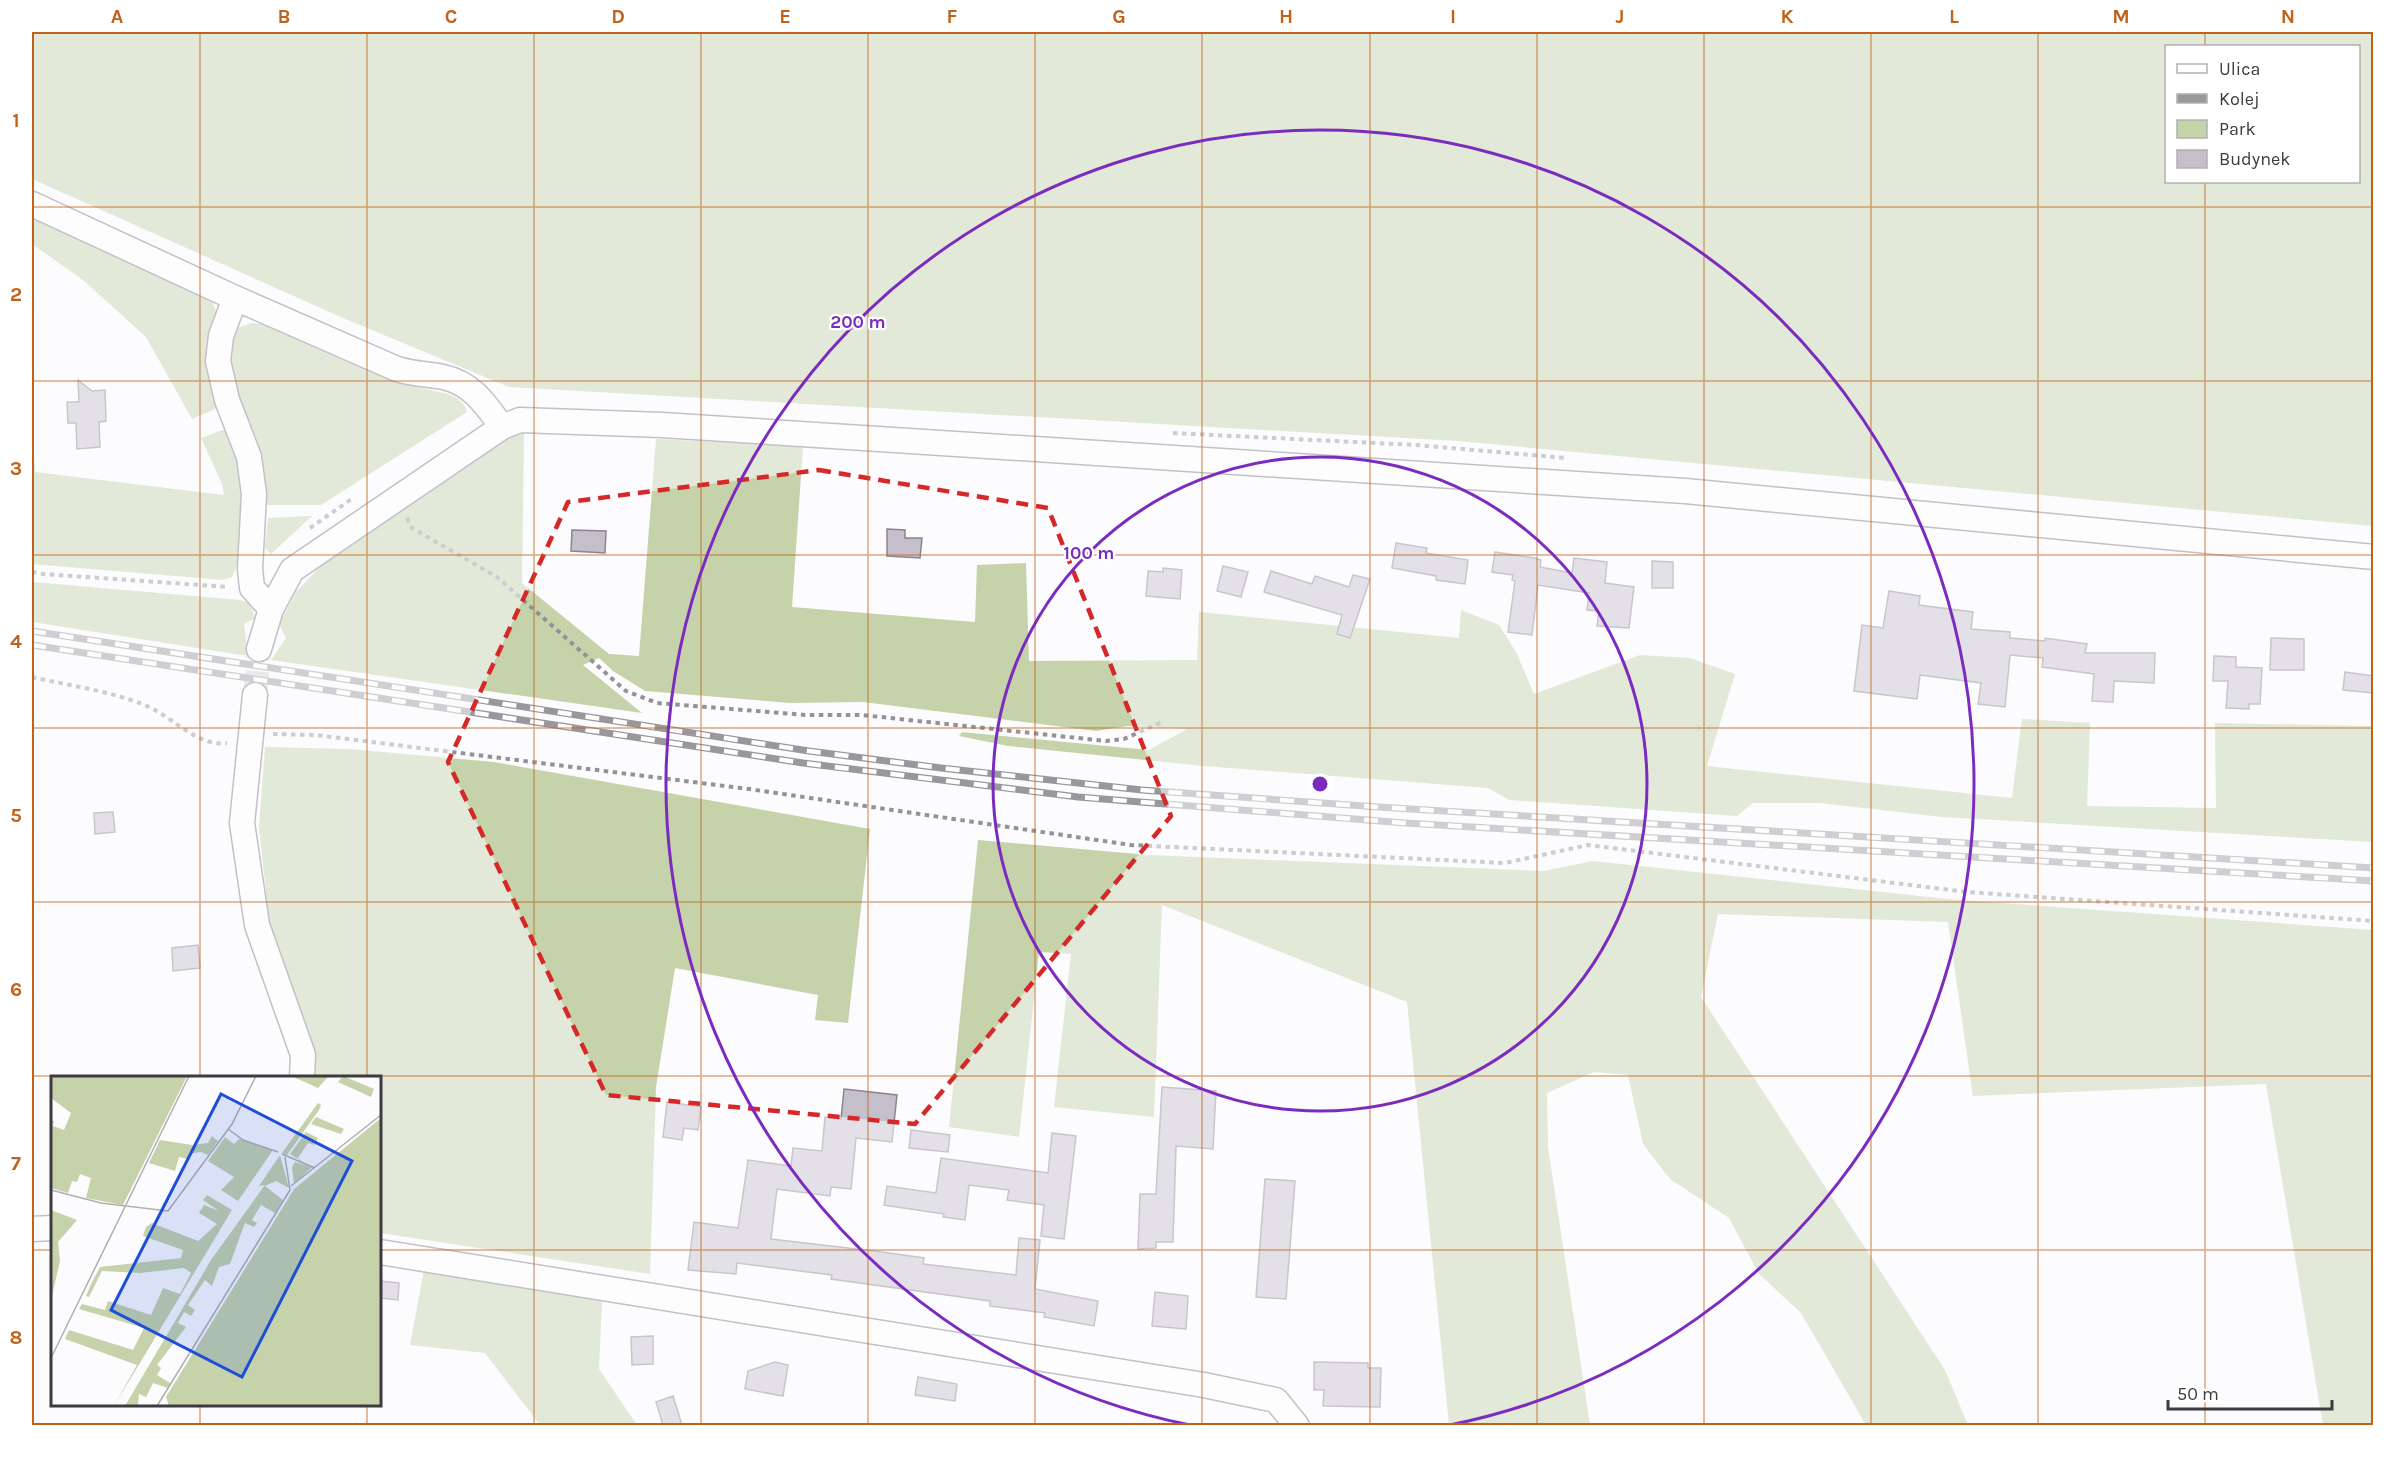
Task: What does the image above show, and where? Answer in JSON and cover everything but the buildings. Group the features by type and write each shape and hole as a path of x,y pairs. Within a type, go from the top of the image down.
{"street":[{"path":"32,204 235,298 397,369 413,374 445,377 469,387 480,397 502,427"},
{"path":"235,298 221,336 218,361 221,382 249,457 254,494 250,569 252,588 271,609"},
{"path":"259,650 271,609 292,570 502,427 520,420 662,425 1685,491 2373,557"},
{"path":"255,695 242,823 257,925 303,1055 302,1076"},
{"path":"32,1229 51,1228"},
{"path":"381,1252 1214,1387 1276,1400 1297,1425"}],"path":[{"path":"395,500 412,528 497,578 626,691 657,703 806,715 862,716 1106,741 1125,739 1164,721"},
{"path":"32,572 252,588"},
{"path":"32,677 119,697 149,707 215,745 250,741 273,734 316,735 749,789 1131,845 1505,863 1588,845 1967,892 2373,921"}],"highlighted area":[{"path":"819,470 1048,508 1171,816 915,1124 606,1095 448,762 568,502"}],"green space":[{"path":"32,32 2373,32 2373,526 1458,441 509,387 343,318 32,179"},
{"path":"36,219 211,299 216,311 210,335 218,403 215,409 192,419 146,337 83,280 32,244 32,227"},
{"path":"251,323 265,324 388,378 457,398 467,412 321,505 265,505 261,456 232,377 232,347 237,328"},
{"path":"32,425 35,472 224,495 222,484 201,438 228,428 239,463 244,492 241,556 232,577 223,580 32,564"},
{"path":"524,433 522,583 609,654 639,656 656,439 803,446 792,607 975,622 977,565 1026,563 1029,661 1197,660 1199,612 1459,638 1461,610 1499,625 1516,652 1534,694 1640,655 1690,658 1735,674 1707,766 2012,798 2022,719 2090,723 2087,806 2216,808 2215,723 2373,726 2373,842 1942,817 1820,803 1753,803 1737,816 1509,800 1488,788 1204,766 1008,746 959,736 962,732 1149,750 1187,729 1128,726 1096,731 863,702 790,703 645,691 613,671 599,658 583,665 642,713 271,660 286,638 279,624 296,592 332,554 508,439"},
{"path":"312,516 271,554 265,548 268,518"},
{"path":"32,582 240,600 249,603 256,618 244,624 248,656 32,622"},
{"path":"265,747 349,749 494,762 870,829 848,1023 815,1020 818,995 675,968 656,1087 650,1274 381,1233 381,1076 312,1076 270,927 259,827"},
{"path":"978,840 1148,855 1544,871 1593,861 1947,899 2373,930 2373,1425 2323,1425 2266,1084 1973,1096 1948,922 1718,914 1701,997 1945,1370 1968,1425 1866,1425 1801,1313 1759,1274 1729,1218 1670,1179 1643,1144 1628,1075 1594,1072 1547,1093 1548,1147 1590,1425 1449,1425 1407,1002 1162,905 1154,1117 1054,1107 1071,954 1039,952 1019,1137 949,1127"},
{"path":"424,1270 602,1300 599,1369 637,1425 540,1425 485,1353 410,1345"}],"tunnel":[{"path":"255,695 259,649"}],"railway":[{"path":"32,631 809,751 1142,790 1378,807 2374,868"},
{"path":"32,645 803,763 1078,797 1405,823 2374,881"}]}
